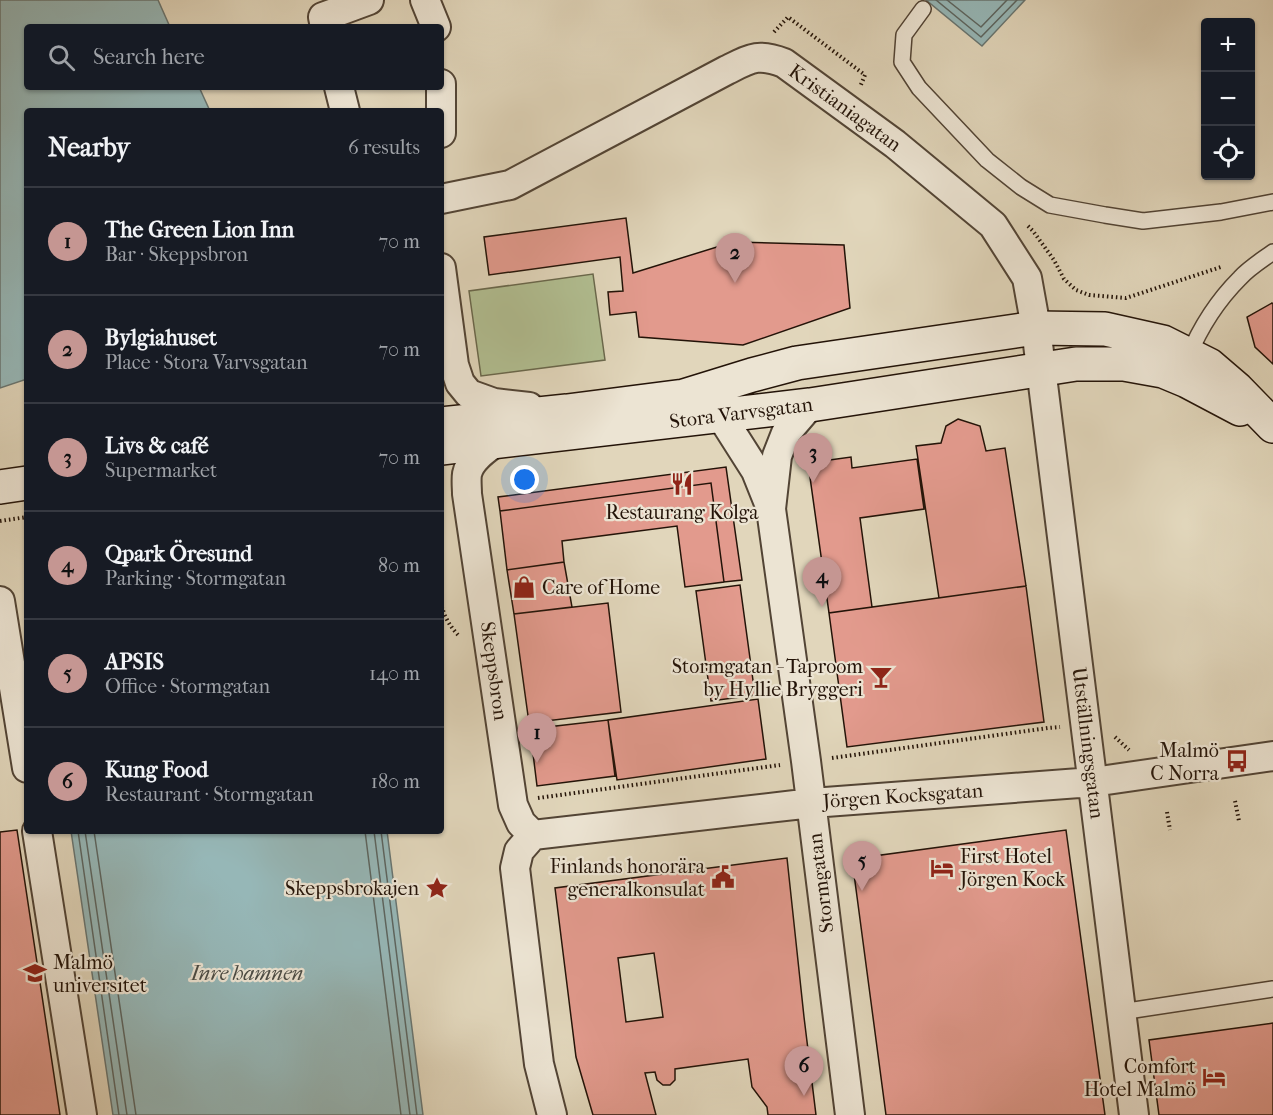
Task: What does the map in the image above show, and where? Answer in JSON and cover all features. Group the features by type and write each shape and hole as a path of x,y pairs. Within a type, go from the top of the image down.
{"street":[{"path":"325,24 323,17 369,0"},
{"path":"425,0 435,24"},
{"name":"Kristianiagatan","path":"444,198 510,185 751,58 769,57 784,63 895,144 993,225 1027,278 1041,371"},
{"path":"340,90 344,108"},
{"path":"441,90 441,108"},
{"path":"444,314 454,365 460,383 469,394 494,403 567,411"},
{"name":"Stora Varvsgatan","path":"444,424 684,396 797,363 1036,328 1105,329 1163,342 1184,366 1163,371 1124,364 1076,364 810,405 444,448"},
{"path":"1184,366 1273,426"},
{"name":"Utställningsgatan","path":"1041,371 1134,1115"},
{"name":"Stormgatan","path":"771,509 777,456 786,433 810,405"},
{"name":"Stormgatan","path":"721,416 756,471 771,509 812,803 850,1115"},
{"name":"Skeppsbron","path":"497,441 483,451 467,473 467,494 513,805 521,823 533,835"},
{"path":"0,601 24,749"},
{"name":"Jörgen Kocksgatan","path":"533,835 812,803 1094,782 1273,756"},
{"path":"37,834 82,1115"},
{"path":"533,835 519,851 515,868 539,1064 552,1115"}],"lane":[{"path":"923,9 904,35 902,62 919,88 987,160 1021,187 1050,205 1143,220 1221,212 1273,201"},
{"path":"1184,366 1198,334 1216,307 1241,277 1273,252"},
{"path":"1121,1011 1273,989"}],"path":[{"path":"1063,287 1070,284"},
{"path":"0,521 24,518"},
{"path":"1235,801 1239,821"},
{"path":"1167,812 1170,831"}],"green space":[{"path":"593,274 605,360 481,376 469,291"}],"water":[{"path":"0,0 158,0 169,24 24,24 24,90 200,90 209,108 24,108 24,380 0,388"},
{"path":"926,0 1025,0 982,46"},
{"name":"Inre hamnen","path":"71,834 387,834 423,1115 113,1115"}],"pier":[{"path":"24,451 24,521 22,521 12,453"}],"building":[{"path":"626,218 633,273 733,242 844,245 850,308 743,345 639,337 636,312 610,315 608,292 623,291 620,257 489,275 484,237"},
{"path":"1272,303 1273,364 1255,347 1247,317"},
{"path":"958,419 980,426 986,451 1005,448 1026,586 939,598 916,446 941,443 946,426"},
{"path":"851,457 852,468 917,459 924,509 860,518 872,607 829,613 808,463"},
{"path":"726,467 742,580 724,582 711,483 500,511 498,497"},
{"path":"711,483 724,582 685,587 677,526 562,541 564,562 507,570 500,511"},
{"path":"564,562 572,607 514,614 507,570"},
{"path":"740,585 755,695 711,701 696,591"},
{"path":"1026,586 1044,722 847,747 829,613"},
{"path":"608,603 621,712 529,723 514,614"},
{"path":"758,699 766,759 617,780 608,720"},
{"path":"608,720 615,776 537,786 530,729"},
{"path":"17,830 60,1115 0,1115 0,832"},
{"path":"1066,830 1105,1115 886,1115 852,859"},
{"path":"787,858 816,1115 768,1115 767,1107 752,1087 748,1059 675,1069 675,1080 670,1085 663,1085 657,1080 655,1072 645,1073 656,1115 593,1115 576,1057 555,888","holes":["654,953 663,1017 626,1022 618,958"]},
{"name":"Comfort Hotel Malmö","path":"1273,1023 1273,1115 1159,1115 1149,1040"}],"place":[{"name":"Bylgiahuset","path":"735,283"},
{"name":"Livs & café","path":"813,483"},
{"name":"Restaurang Kolga","path":"682,484"},
{"name":"Care of Home","path":"524,587"},
{"name":"Qpark Öresund","path":"822,607"},
{"name":"Stormgatan - Taproom by Hyllie Bryggeri","path":"881,677"},
{"name":"Malmö C Norra","path":"1237,761"},
{"name":"The Green Lion Inn","path":"537,763"},
{"name":"First Hotel Jörgen Kock","path":"942,868"},
{"name":"Finlands honorära generalkonsulat","path":"723,877"},
{"name":"Skeppsbrokajen","path":"437,888"},
{"name":"APSIS","path":"862,891"},
{"name":"Malmö universitet","path":"35,973"},
{"name":"Comfort Hotel Malmö","path":"1214,1077"},
{"name":"Kung Food","path":"804,1096"}]}
